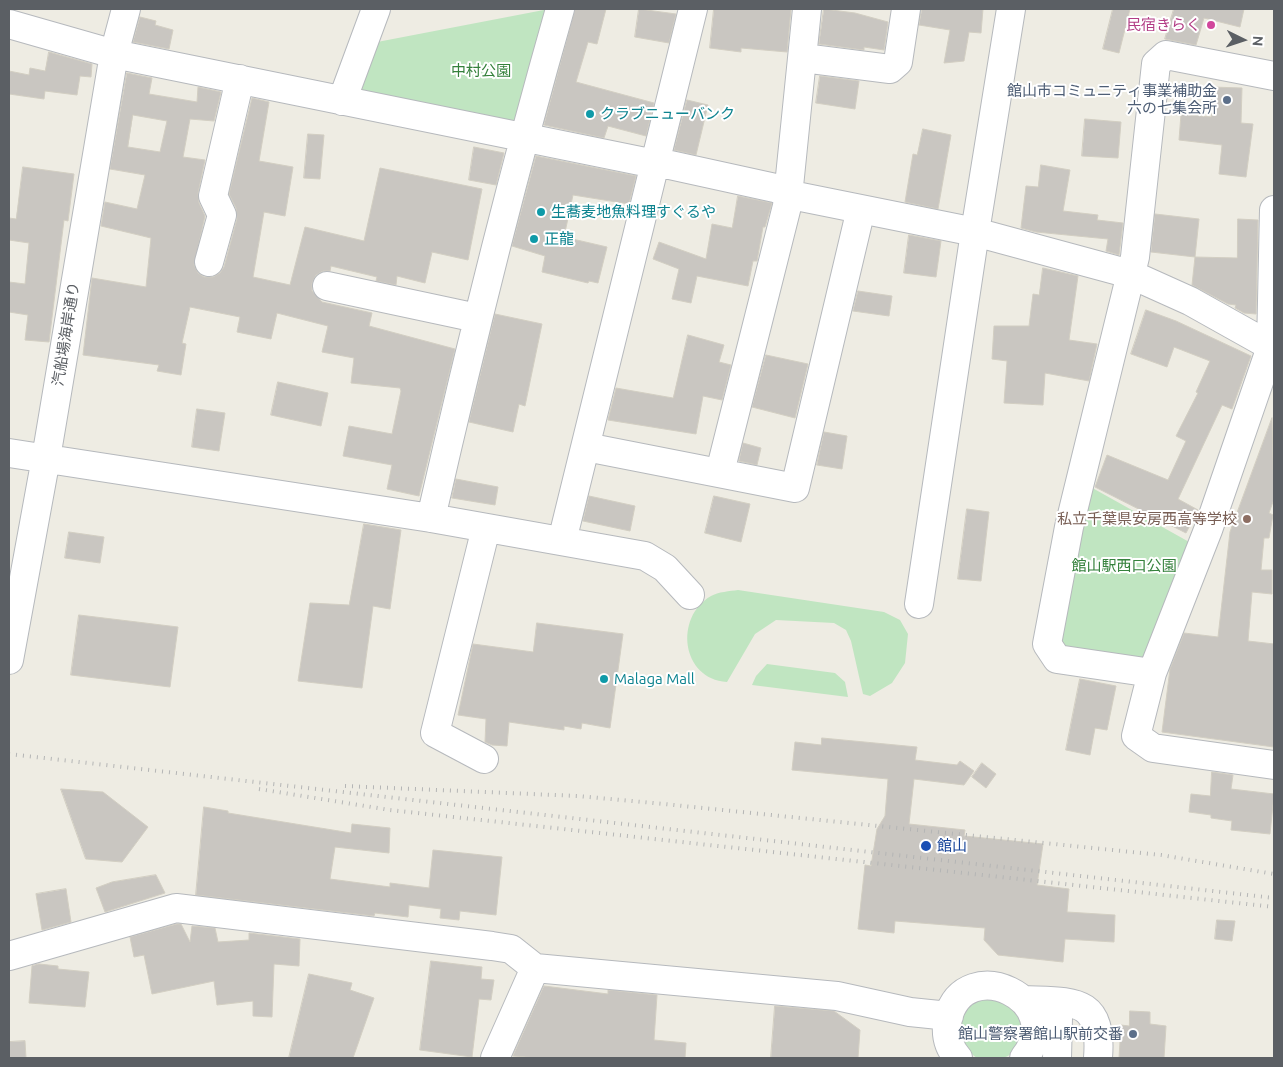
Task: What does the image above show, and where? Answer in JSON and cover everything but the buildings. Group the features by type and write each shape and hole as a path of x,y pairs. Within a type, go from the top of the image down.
{"street":[{"name":"汽船場海岸通り","path":"9,660 46,458 114,54 126,9"},
{"path":"342,101 376,9"},
{"path":"431,518 477,318 523,138 560,9"},
{"path":"562,541 693,9"},
{"path":"720,472 789,193 807,9"},
{"path":"803,58 890,69 898,62 906,9"},
{"path":"919,604 974,232 1011,9"},
{"path":"9,24 114,54 240,78 523,138 655,164 670,165 861,209 974,232 1130,274 1190,301 1272,348"},
{"path":"1152,673 1057,659 1047,644 1069,527 1130,274 1136,257 1156,64 1166,55 1274,76"},
{"path":"209,262 222,215 213,196 240,78"},
{"path":"586,447 795,488 861,209"},
{"path":"1274,210 1271,258 1272,348 1208,530 1152,673 1136,736 1154,748 1274,765"},
{"path":"327,286 477,318"},
{"path":"9,453 431,518 645,556 665,568 690,595"},
{"path":"484,759 435,733 486,528"},
{"path":"9,956 176,908 510,949 535,968 837,996 910,1012 949,1016"},
{"path":"495,1058 535,968"},
{"path":"958,1058 947,1037 949,1016 955,1003 966,993 985,986 1006,988 1023,1000 1032,1012 1035,1027 1033,1043 1024,1058"},
{"path":"1023,1000 1069,1002 1087,1010 1097,1026 1098,1058"},
{"path":"1057,1058 1058,1018"}],"green space":[{"name":"中村公園","path":"549,9 516,121 507,124 352,95 372,43"},
{"name":"館山駅西口公園","path":"1087,485 1191,543 1143,662 1060,651 1080,509"},
{"path":"738,590 884,612 900,620 908,634 905,663 892,683 870,696 863,694 851,641 846,630 834,623 776,620 755,634 727,682 712,678 700,670 692,659 688,646 691,618 699,606 711,596"},
{"path":"767,664 835,673 845,682 848,697 752,685 756,676"},
{"path":"997,998 1016,1009 1024,1030 1012,1053 1008,1056 1003,1058 977,1058 965,1045 961,1028 962,1019 972,1005 983,999"}],"railway":[{"path":"9,754 1274,898"},
{"path":"345,786 578,796 664,804 1161,855 1274,874"},
{"path":"259,789 390,810 1274,907"}],"place":[{"name":"民宿きらく","path":"1211,25"},
{"name":"館山市コミュニティ事業補助金 六の七集会所","path":"1227,100"},
{"name":"クラブニューバンク","path":"590,114"},
{"name":"生蕎麦地魚料理すぐるや","path":"541,212"},
{"name":"正龍","path":"534,239"},
{"name":"私立千葉県安房西高等学校","path":"1247,519"},
{"name":"Malaga Mall","path":"604,679"},
{"name":"館山","path":"926,846"},
{"name":"館山警察署館山駅前交番","path":"1133,1034"}]}
